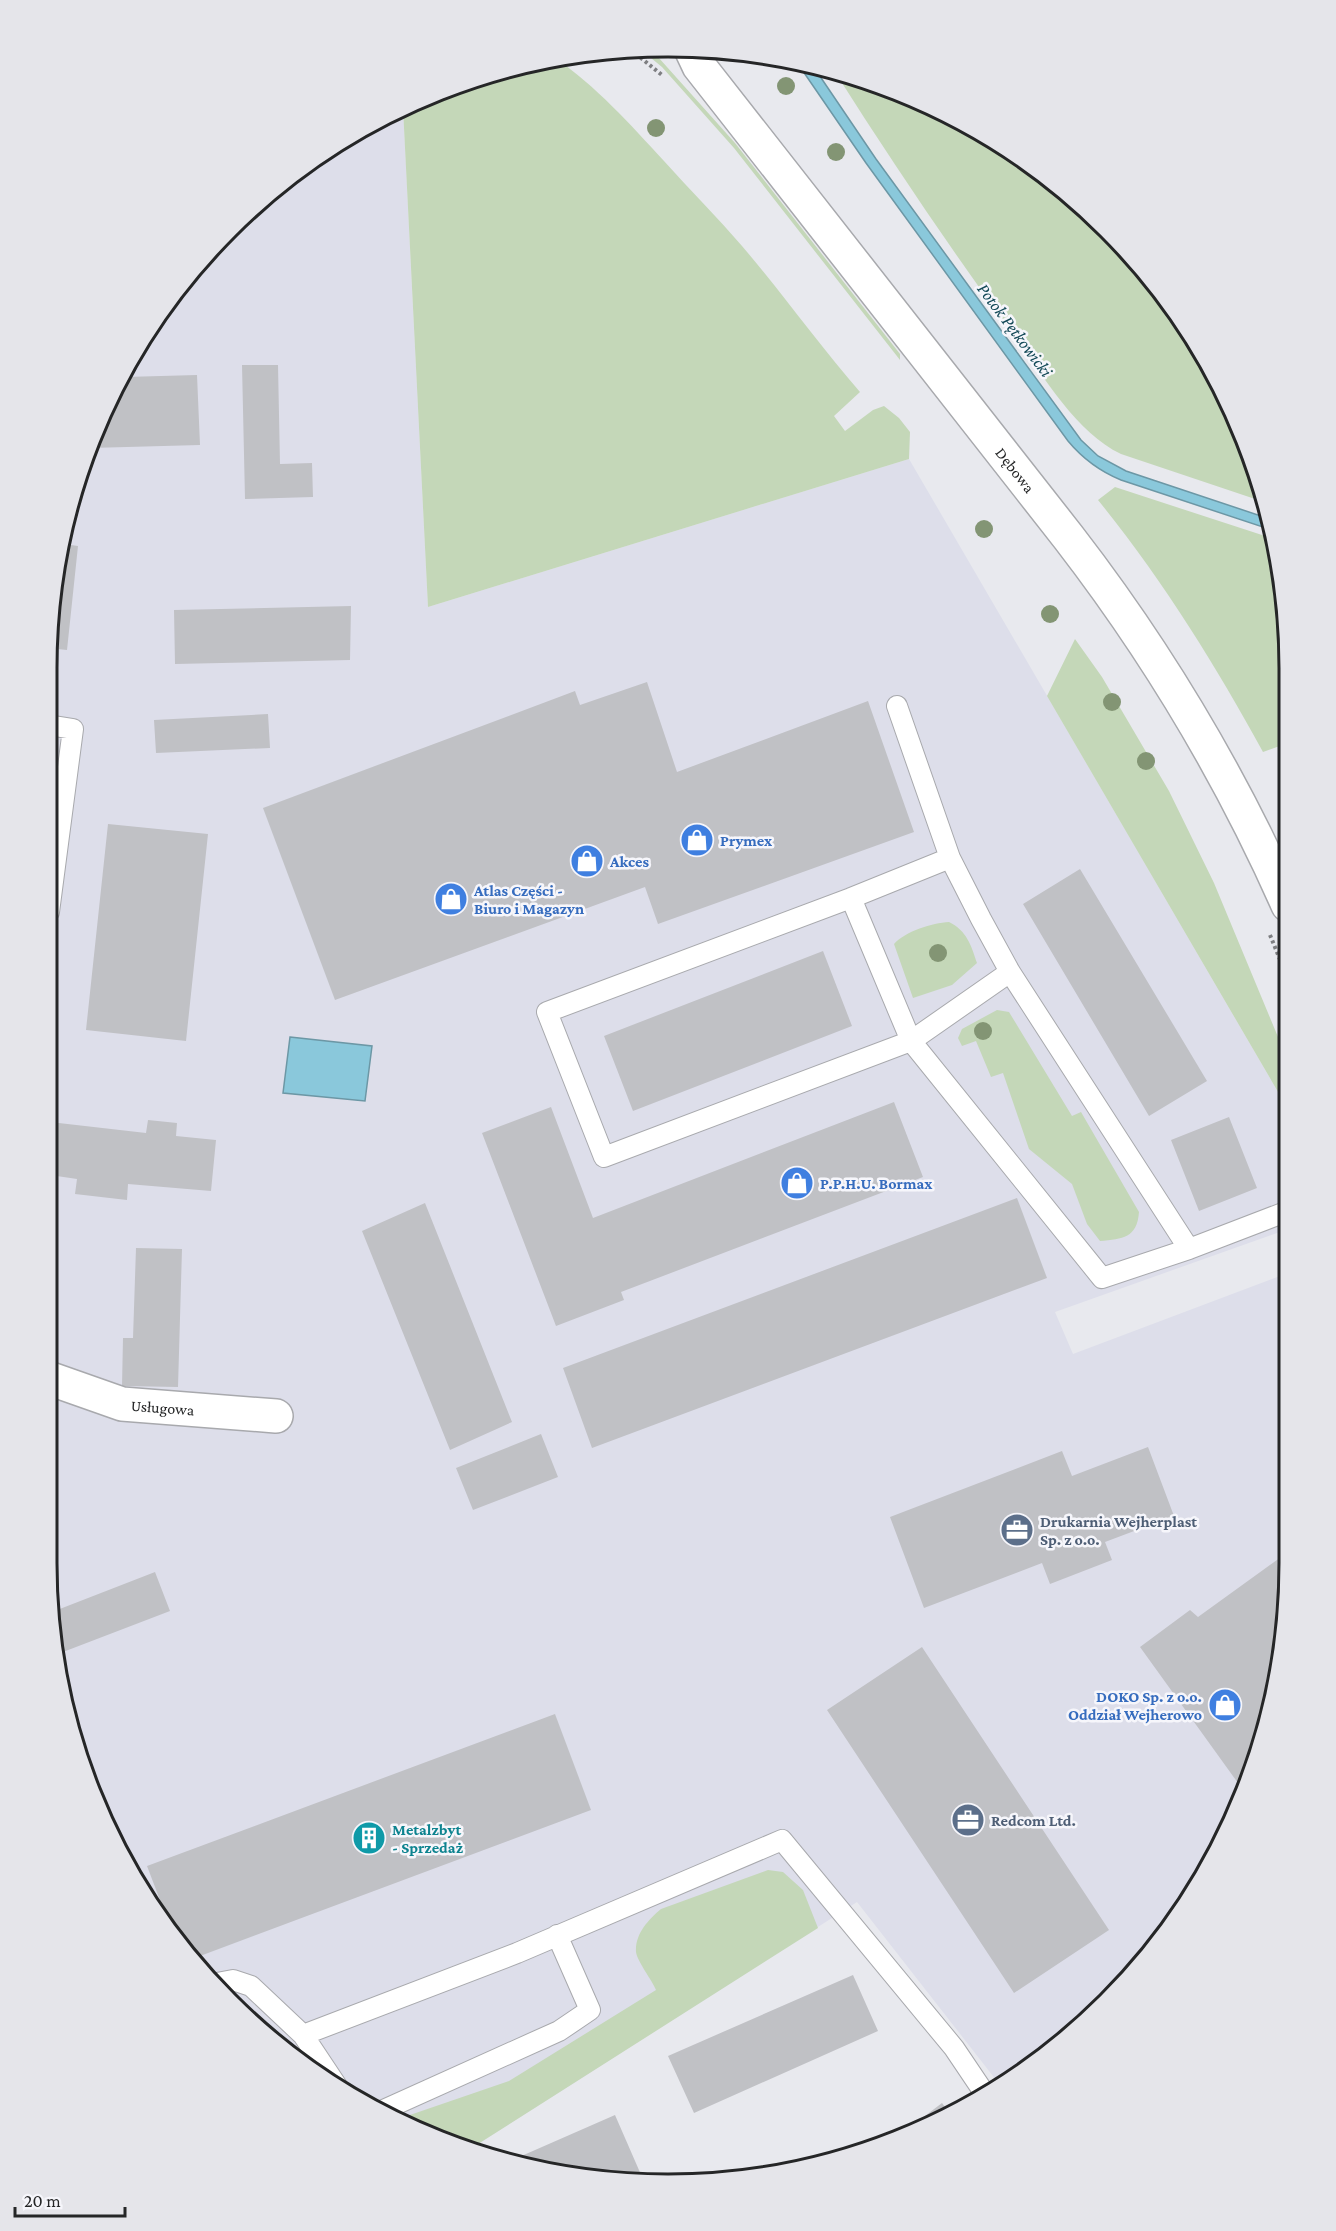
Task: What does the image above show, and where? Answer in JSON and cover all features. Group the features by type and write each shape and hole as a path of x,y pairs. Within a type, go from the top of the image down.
{"main road":[{"name":"Dębowa","path":"692,58 1069,538 1129,618 1183,701 1224,773 1279,885"},
{"name":"Usługowa","path":"57,1381 122,1404 276,1416"}],"lane":[{"path":"897,706 950,858 1010,972 1189,1249"},
{"path":"57,726 73,729 57,851"},
{"path":"950,858 851,898 547,1012 604,1157 911,1041 1010,972"},
{"path":"851,898 911,1041 1102,1278 1189,1249 1279,1214"},
{"path":"303,2035 557,1935 782,1840 954,2048 981,2087"},
{"path":"390,2107 559,2031 590,2010 557,1935"},
{"path":"224,1982 233,1980 251,1986 303,2035 325,2068"}],"path":[{"path":"642,58 663,77"},
{"path":"1269,932 1279,957"}],"shaded area":[{"path":"403,118 428,607 909,459 1279,1094 1279,1232 1055,1312 1073,1354 1279,1276 1279,1563 1274,1643 1258,1721 1247,1759 1216,1833 1176,1902 1127,1966 1071,2022 1040,2048 995,2078 857,1902 478,2144 398,2111 362,2092 296,2048 236,1995 183,1935 139,1868 104,1797 89,1759 78,1721 62,1643 57,1563 57,668 62,588 69,549 89,472 120,398 139,362 183,296 236,236 296,183 363,139"}],"green space":[{"path":"650,57 658,57 735,143 900,354 900,360 734,148 662,67"},
{"path":"566,66 612,106 742,246 860,392 834,416 845,431 873,410 884,406 899,418 910,432 909,459 428,607 403,118 472,89"},
{"path":"842,83 902,104 974,139 1040,183 1100,236 1153,296 1197,362 1232,434 1255,499 1121,454 1090,432 1075,418 1049,386 900,173"},
{"path":"1115,487 1264,536 1274,588 1278,628 1279,746 1263,752 1226,687 1166,591 1098,500"},
{"path":"1075,639 1102,677 1169,791 1214,883 1279,1039 1279,1094 1047,696"},
{"path":"949,922 964,934 977,963 952,985 913,998 894,944 905,935 920,929"},
{"path":"997,1010 1009,1012 1072,1116 1081,1112 1139,1212 1135,1227 1127,1236 1100,1241 1087,1224 1072,1184 1029,1149 1003,1073 991,1077 976,1041 962,1046 958,1038 962,1029"},
{"path":"768,1870 783,1872 803,1890 818,1928 478,2144 408,2116 509,2081 656,1990 639,1960 636,1945 643,1928 661,1909"}],"water":[{"path":"804,73 820,77 876,159 1081,440 1098,456 1126,471 1259,515 1262,527 1121,480 1092,464 1080,453 1068,441 866,163"},
{"path":"290,1037 372,1046 365,1101 283,1093"}],"building":[{"path":"242,365 278,365 280,464 312,463 313,497 245,499"},
{"path":"197,375 200,445 99,448 131,377"},
{"path":"70,545 78,546 67,650 57,649 58,628"},
{"path":"351,606 350,660 175,664 174,610"},
{"path":"647,682 677,772 868,701 914,832 658,924 645,887 335,1000 263,808 575,691 580,705"},
{"path":"268,714 270,748 156,753 154,720"},
{"path":"108,824 208,834 186,1041 86,1030"},
{"path":"1080,869 1207,1081 1149,1116 1023,904"},
{"path":"823,951 852,1026 633,1111 604,1036"},
{"path":"894,1102 923,1177 621,1292 624,1300 556,1326 482,1133 551,1107 593,1218"},
{"path":"1229,1117 1257,1188 1199,1211 1171,1140"},
{"path":"148,1120 177,1123 176,1136 216,1140 211,1191 128,1184 127,1200 75,1194 77,1179 57,1176 57,1123 146,1133"},
{"path":"1017,1198 1047,1278 592,1448 563,1368"},
{"path":"425,1203 512,1422 450,1450 362,1231"},
{"path":"136,1248 182,1249 178,1387 122,1386 123,1338 133,1338"},
{"path":"541,1434 558,1477 473,1510 456,1468"},
{"name":"Drukarnia Wejherplast Sp. z o.o.","path":"1148,1447 1174,1516 1105,1542 1112,1560 1050,1584 1042,1563 924,1608 890,1517 1062,1451 1072,1476"},
{"name":"DOKO Sp. z o.o. Oddział Wejherowo","path":"1279,1558 1278,1603 1267,1682 1247,1759 1238,1783 1140,1647 1190,1610 1198,1617"},
{"path":"155,1572 170,1611 64,1652 59,1609"},
{"name":"Redcom Ltd.","path":"922,1647 1109,1930 1014,1993 827,1710"},
{"name":"Metalzbyt - Sprzedaż","path":"555,1714 591,1810 200,1956 162,1904 147,1866"},
{"path":"853,1975 878,2031 694,2113 668,2056"},
{"path":"942,2103 945,2107 938,2111 922,2118"},
{"path":"615,2115 640,2173 588,2169 522,2156"}],"place":[{"name":"Prymex","path":"697,840"},
{"name":"Akces","path":"587,861"},
{"name":"Atlas Części - Biuro i Magazyn","path":"451,899"},
{"name":"P.P.H.U. Bormax","path":"797,1183"},
{"name":"Drukarnia Wejherplast Sp. z o.o.","path":"1017,1530"},
{"name":"DOKO Sp. z o.o. Oddział Wejherowo","path":"1225,1705"},
{"name":"Redcom Ltd.","path":"968,1820"},
{"name":"Metalzbyt - Sprzedaż","path":"369,1838"}],"water label":[{"name":"Potok Pętkowicki","path":"1015,330"}]}
